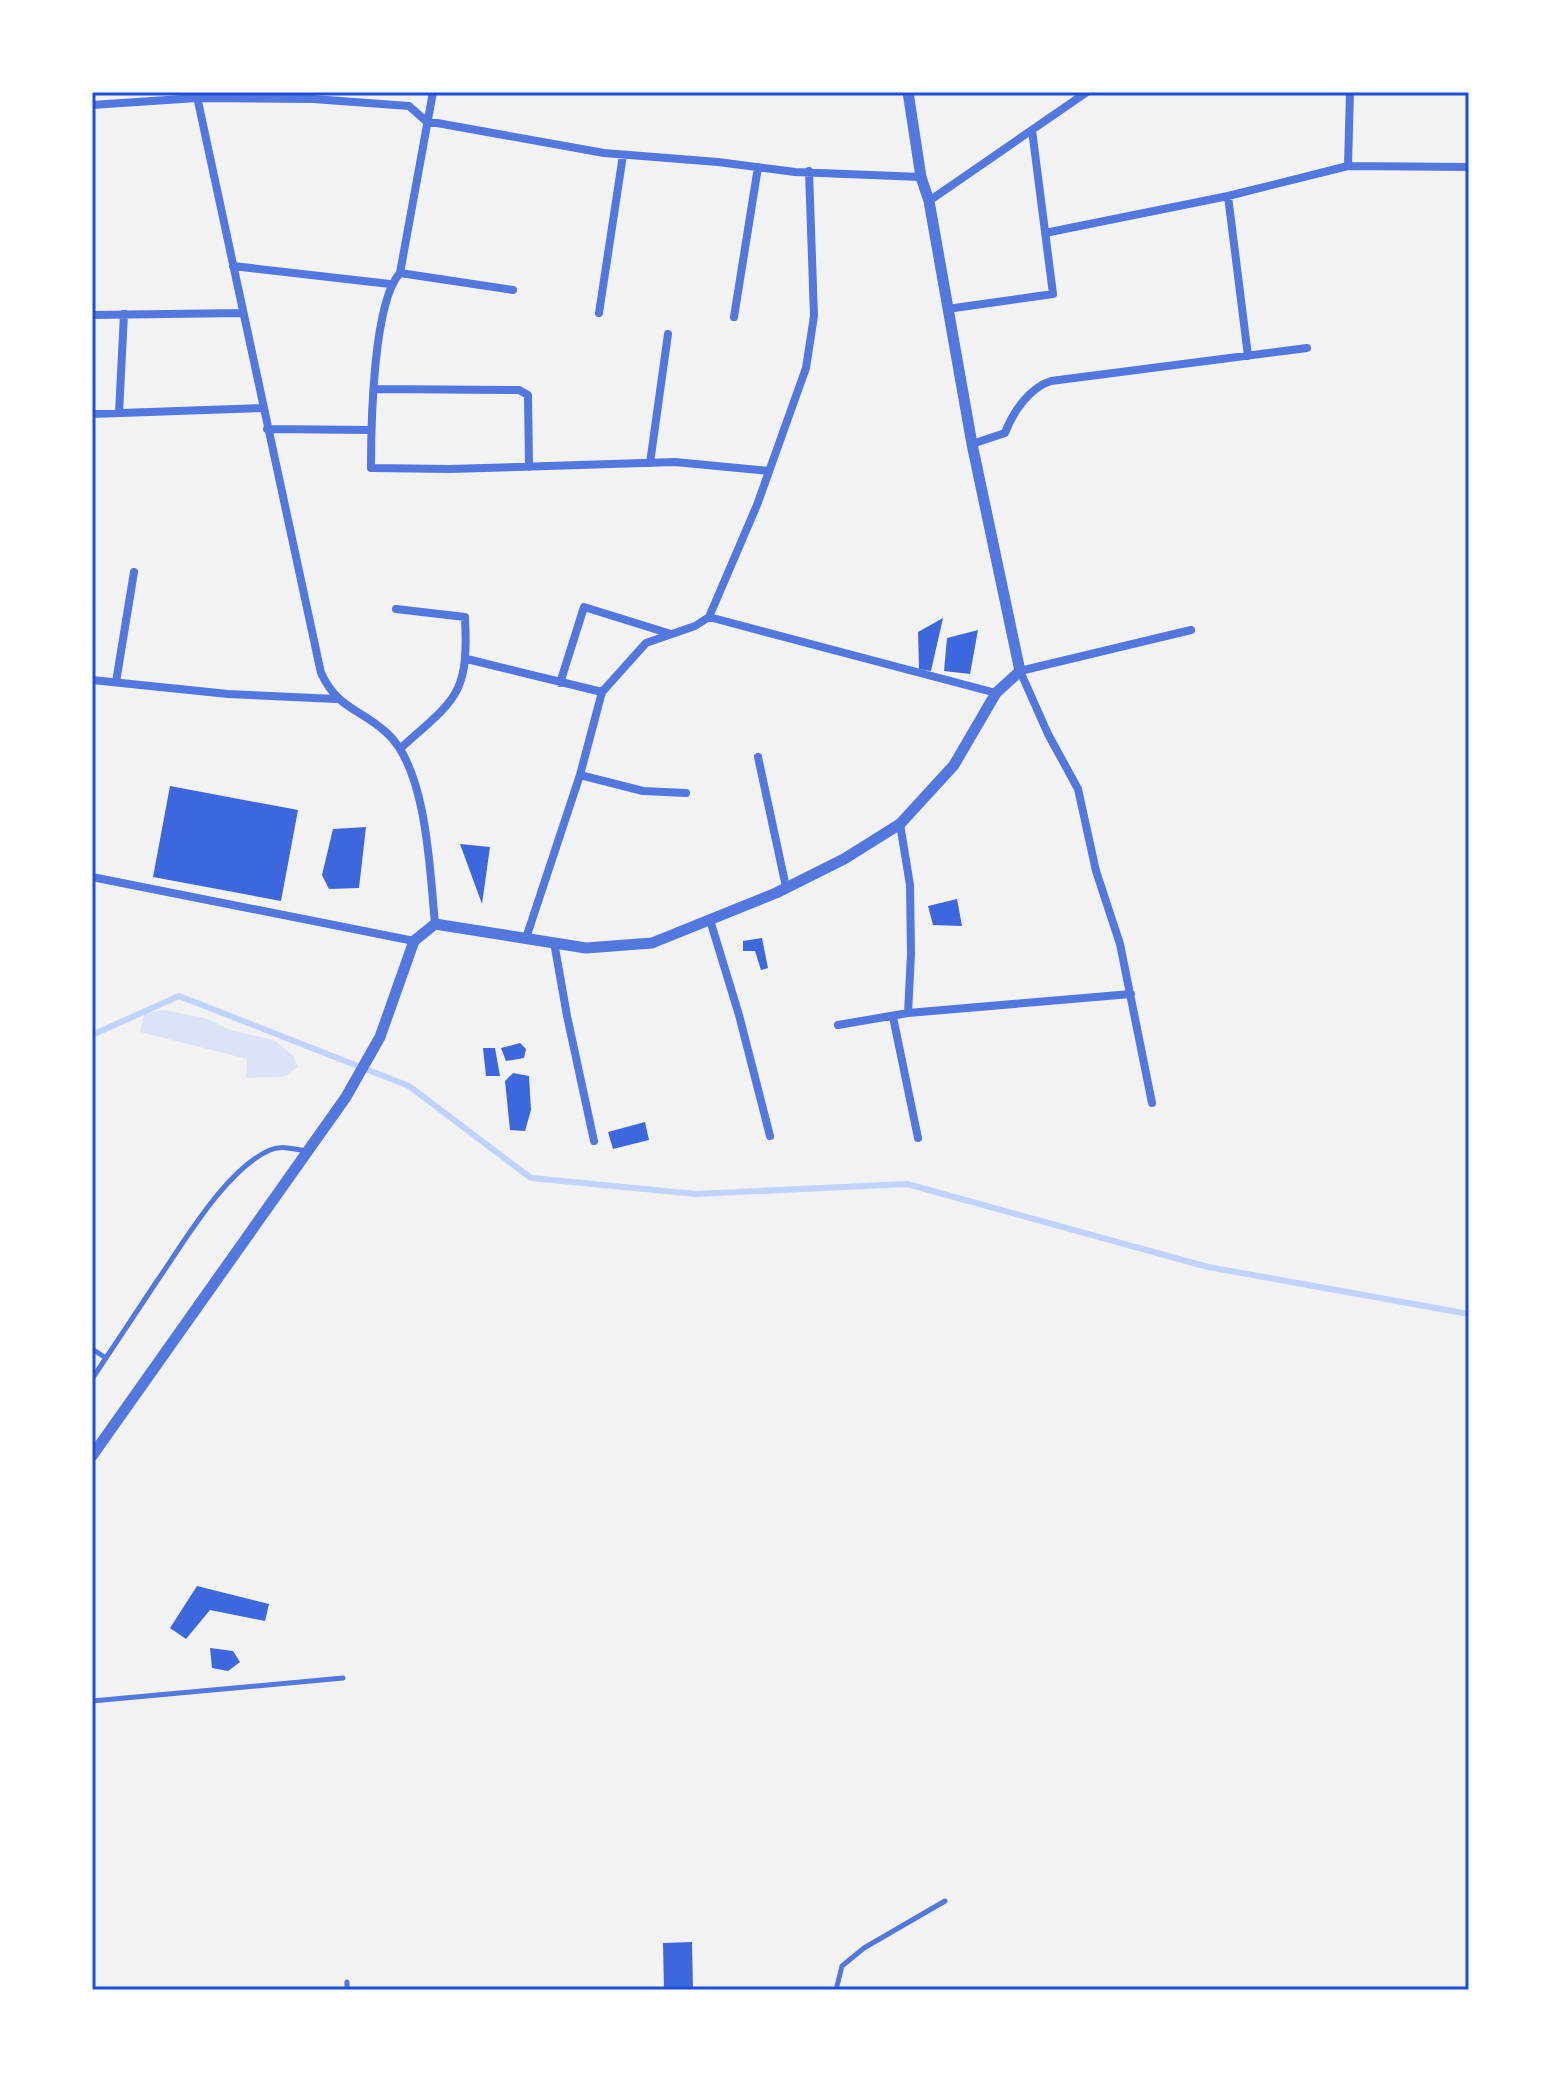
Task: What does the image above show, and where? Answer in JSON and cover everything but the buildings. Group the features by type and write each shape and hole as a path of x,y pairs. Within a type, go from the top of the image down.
{"street":[{"path":"433,92 400,273 390,284 378,335 371,468 450,469 675,462 769,471"},
{"path":"908,92 921,177 929,201 972,444 1020,671 1048,734 1078,789 1096,871 1120,944 1152,1103"},
{"path":"929,201 1087,92"},
{"path":"1348,166 1350,92"},
{"path":"196,95 321,673 336,699 388,733 411,767 426,835 435,924"},
{"path":"92,105 196,95 409,106 426,121 623,155 795,172 921,177"},
{"path":"947,309 1053,294 1032,130"},
{"path":"599,313 623,155"},
{"path":"1045,233 1228,196 1348,166 1469,167"},
{"path":"734,317 758,167"},
{"path":"526,938 580,775 602,692 646,643 695,626 709,617 769,471 806,368 814,316 809,171"},
{"path":"1228,196 1248,356"},
{"path":"233,266 390,284"},
{"path":"400,273 513,290"},
{"path":"92,315 242,313"},
{"path":"119,413 124,314"},
{"path":"650,463 668,334"},
{"path":"972,444 1005,433 1033,389 1041,384 1307,348"},
{"path":"375,389 519,390 528,395 530,405 529,467"},
{"path":"92,414 263,408"},
{"path":"267,429 371,430"},
{"path":"116,682 134,572"},
{"path":"560,683 584,607 673,634"},
{"path":"396,609 465,617 467,659 458,691 445,710 401,748"},
{"path":"709,617 996,693"},
{"path":"92,1456 346,1097 380,1037 414,941 435,924 586,948 652,943 786,887 844,859 900,824 954,765 996,693 1020,671 1191,630"},
{"path":"467,659 602,692"},
{"path":"92,680 228,694 336,699"},
{"path":"758,757 786,887"},
{"path":"580,775 643,791 686,793"},
{"path":"900,824 910,885 908,1013"},
{"path":"92,877 414,941"},
{"path":"710,920 739,1015 770,1136"},
{"path":"554,942 594,1141"},
{"path":"838,1025 908,1013 1131,994"},
{"path":"893,1017 918,1138"}],"lane":[{"path":"92,1379 205,1209 251,1160 272,1149 288,1147 306,1151"},
{"path":"92,1349 106,1358"},
{"path":"92,1701 343,1678"},
{"path":"836,1990 842,1966 864,1948 945,1901"},
{"path":"347,1982 347,1990"}],"shaded area":[{"path":"164,1010 205,1018 231,1030 276,1041 293,1056 298,1067 283,1077 246,1078 247,1059 140,1032 144,1014"}],"waterway":[{"path":"92,1035 179,996 409,1086 531,1178 696,1194 907,1184 1208,1267 1469,1314"}]}
